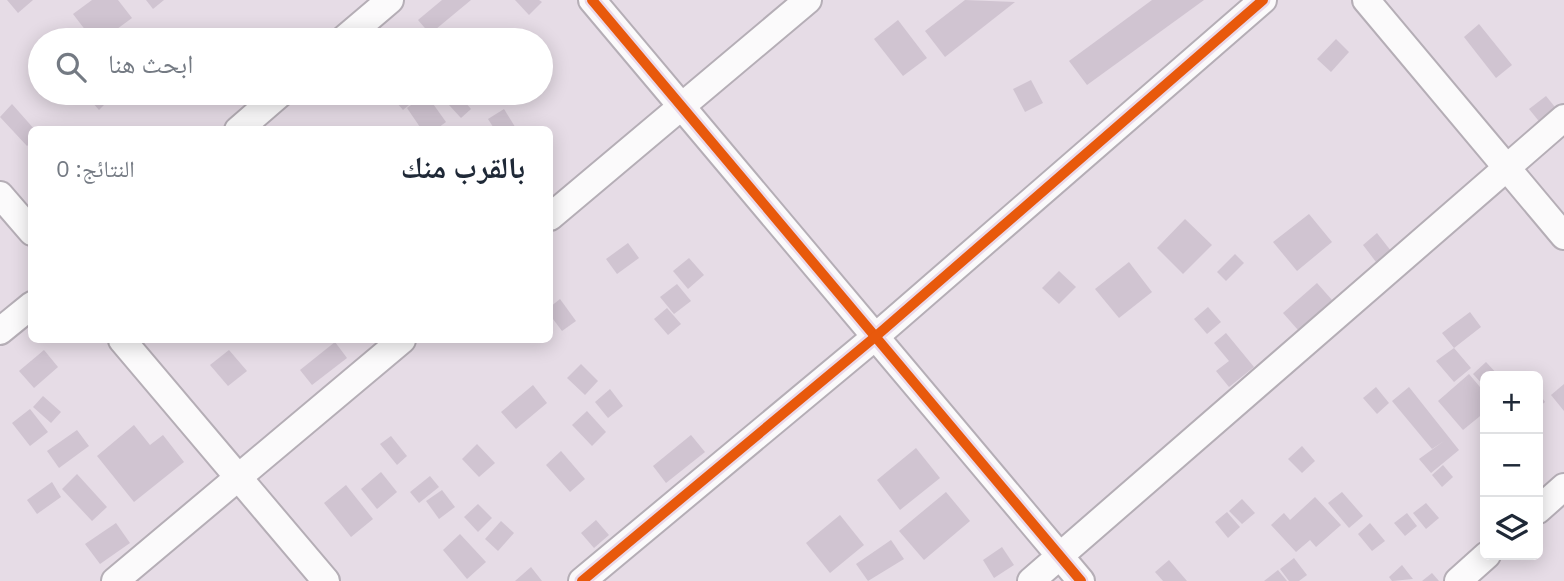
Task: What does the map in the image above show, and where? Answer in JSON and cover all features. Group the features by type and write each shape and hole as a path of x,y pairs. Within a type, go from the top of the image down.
{"street":[{"path":"357,28 390,0"},
{"path":"592,0 1081,581"},
{"path":"553,215 808,0"},
{"path":"582,581 875,337 1263,0"},
{"path":"1366,0 1564,236"},
{"path":"243,126 267,105"},
{"path":"1031,581 1564,118"},
{"path":"0,195 28,227"},
{"path":"0,331 28,308"},
{"path":"125,343 326,581"},
{"path":"115,581 398,343"},
{"path":"1543,506 1564,487"},
{"path":"1458,581 1482,560"}],"building":[{"path":"7,0 33,0 18,13"},
{"path":"92,0 118,0 132,18 118,28 84,28 73,14"},
{"path":"146,0 164,0 153,9"},
{"path":"442,0 471,0 437,28 425,28 418,20"},
{"path":"515,0 539,0 542,2 529,15"},
{"path":"965,0 1015,2 945,57 925,31"},
{"path":"1152,0 1204,0 1087,85 1069,61"},
{"path":"898,20 927,58 903,76 874,39"},
{"path":"1479,24 1512,65 1496,78 1464,37"},
{"path":"1336,39 1349,52 1331,72 1317,59"},
{"path":"1031,80 1043,103 1025,112 1013,89"},
{"path":"1546,96 1559,112 1542,125 1529,109"},
{"path":"12,104 31,126 28,126 27,146 0,117"},
{"path":"411,105 434,105 446,122 440,126 419,126 407,108"},
{"path":"449,105 468,105 471,109 461,118"},
{"path":"504,109 515,126 492,126 488,119"},
{"path":"1309,214 1332,242 1297,271 1273,242"},
{"path":"1185,219 1212,245 1183,274 1157,248"},
{"path":"1377,233 1391,251 1376,262 1363,245"},
{"path":"628,243 639,258 617,274 606,259"},
{"path":"1235,254 1244,263 1226,281 1217,272"},
{"path":"689,258 704,275 688,289 673,271"},
{"path":"1129,262 1152,292 1119,318 1095,289"},
{"path":"1059,271 1076,287 1059,304 1042,288"},
{"path":"1317,283 1332,300 1298,330 1283,313"},
{"path":"677,284 691,301 674,314 660,297"},
{"path":"560,299 576,321 562,331 553,319 553,305"},
{"path":"1208,307 1221,322 1207,334 1194,319"},
{"path":"667,308 681,324 668,335 654,319"},
{"path":"1470,312 1481,327 1454,348 1442,333"},
{"path":"1226,333 1254,367 1229,387 1216,371 1229,361 1214,343"},
{"path":"334,343 347,358 312,385 300,370"},
{"path":"1454,348 1471,368 1454,382 1436,361"},
{"path":"44,350 58,367 34,388 19,371"},
{"path":"229,350 247,371 228,386 210,365"},
{"path":"1486,362 1494,371 1480,371 1480,382 1473,374"},
{"path":"581,364 598,381 585,395 567,378"},
{"path":"1469,374 1480,387 1480,416 1463,430 1438,401"},
{"path":"1564,384 1564,411 1551,395"},
{"path":"533,385 547,403 516,429 501,412"},
{"path":"1376,387 1389,403 1377,414 1363,398"},
{"path":"1409,387 1459,450 1431,473 1419,459 1444,441 1432,449 1392,401"},
{"path":"610,389 623,406 608,418 595,402"},
{"path":"43,396 61,412 51,423 33,407"},
{"path":"30,409 48,432 30,446 12,423"},
{"path":"587,411 606,432 592,446 572,425"},
{"path":"134,425 150,445 163,435 184,462 134,502 97,456"},
{"path":"77,430 89,446 59,468 47,451"},
{"path":"691,435 705,452 666,483 653,466"},
{"path":"391,436 407,456 397,465 380,444"},
{"path":"477,444 495,463 479,477 462,459"},
{"path":"1302,446 1315,461 1302,473 1288,459"},
{"path":"916,448 940,478 900,510 877,480"},
{"path":"561,451 585,479 570,492 546,465"},
{"path":"1443,465 1453,477 1442,487 1432,475"},
{"path":"381,472 397,492 377,509 361,489"},
{"path":"77,474 107,507 92,521 62,489"},
{"path":"430,476 439,487 419,503 410,492"},
{"path":"52,482 61,497 37,514 27,500"},
{"path":"346,485 373,519 351,537 324,503"},
{"path":"442,490 455,507 439,519 426,501"},
{"path":"946,492 970,521 924,560 899,531"},
{"path":"1342,492 1363,516 1349,528 1328,503"},
{"path":"1315,497 1341,525 1316,547 1310,540 1296,552 1271,525 1284,513 1290,520"},
{"path":"1242,499 1255,513 1242,524 1229,511"},
{"path":"1426,503 1439,518 1426,529 1413,513"},
{"path":"478,504 492,518 478,532 464,517"},
{"path":"1227,512 1240,527 1228,538 1215,522"},
{"path":"1407,513 1417,526 1405,536 1394,523"},
{"path":"840,515 864,545 830,573 806,543"},
{"path":"596,520 609,535 594,548 581,533"},
{"path":"501,521 514,533 498,551 485,539"},
{"path":"116,523 130,543 100,564 85,544"},
{"path":"1370,523 1385,541 1372,551 1358,534"},
{"path":"460,534 486,562 467,579 443,550"},
{"path":"891,540 904,559 868,581 856,564"},
{"path":"1002,547 1014,565 994,578 983,560"},
{"path":"1294,558 1307,575 1299,581 1289,581 1280,569"},
{"path":"1169,560 1187,581 1163,581 1155,572"},
{"path":"1402,565 1413,579 1392,581 1389,577"},
{"path":"531,567 542,581 515,581"},
{"path":"1278,570 1287,581 1264,581"},
{"path":"1432,573 1439,581 1422,581"}],"cycle path":[{"path":"592,0 1081,581"},
{"path":"582,581 875,337 1263,0"}]}
